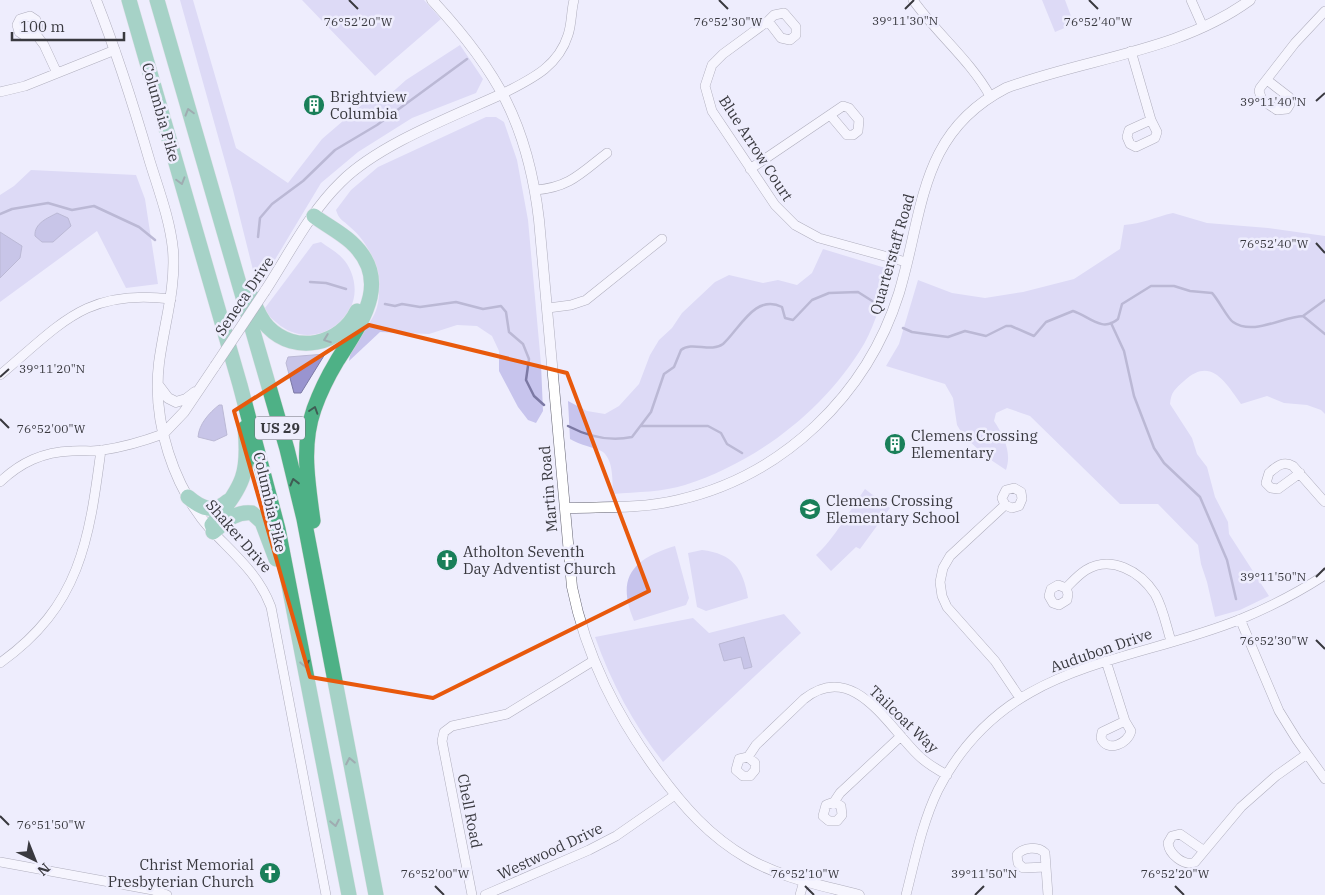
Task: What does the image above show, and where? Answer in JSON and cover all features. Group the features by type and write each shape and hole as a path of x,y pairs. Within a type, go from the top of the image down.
{"highway":[{"name":"Columbia Pike","path":"129,0 240,385 278,529 349,895"},
{"name":"Columbia Pike","path":"158,0 286,449 304,519 376,895"},
{"path":"217,210 258,314 276,334 294,343 323,341 339,333 353,320 362,295 361,277 351,256 311,221"},
{"path":"311,221 352,243 368,267 372,286 365,316 328,376 314,408 307,436 306,472 329,649"},
{"path":"212,530 245,474 248,457 240,385"},
{"path":"188,496 203,508 209,509 222,506 234,495"},
{"path":"212,530 239,513 252,513 258,517 266,529 296,616"}],"street":[{"name":"Shaker Drive","path":"96,0 115,50 170,230 174,266 158,383 163,434 176,472 188,496 212,530 255,575 263,586 271,607 326,895"},
{"name":"Martin Road","path":"432,0 466,37 504,92 526,150 536,190 572,587 580,623 593,661 627,727 675,796 701,825 732,849 764,867 804,881 859,895"},
{"path":"504,92 543,72 556,58 568,34 574,0"},
{"path":"914,0 936,31 980,78 990,96"},
{"path":"1191,0 1202,27"},
{"name":"Quarterstaff Road","path":"565,508 628,506 678,500 720,487 777,457 827,415 845,395 867,364 890,318 933,165 940,149 964,116 990,96 1026,80 1131,51 1202,27 1250,0"},
{"path":"1267,80 1295,43 1325,11"},
{"name":"Blue Arrow Court","path":"768,21 717,59 708,72 705,86 712,111 750,169 784,214 806,231 837,244 906,262"},
{"path":"35,33 44,45 57,73"},
{"path":"0,92 25,86 115,50"},
{"path":"1131,51 1151,120"},
{"name":"Seneca Drive","path":"0,482 17,467 41,455 101,450 124,446 163,434 174,425 202,387 311,221 340,183 365,161 504,92"},
{"path":"750,169 831,116"},
{"path":"536,190 554,188 569,182 607,153"},
{"path":"548,308 571,305 586,300 662,239"},
{"path":"0,374 84,308 112,298 125,296 171,299"},
{"path":"158,383 168,398 176,402 186,399 202,387"},
{"path":"0,664 37,632 69,587 84,553 89,532 101,450"},
{"path":"1300,474 1325,502"},
{"path":"1005,505 950,556 945,562 940,582 942,596 947,607 995,661 1020,698"},
{"path":"1066,588 1086,570 1094,567 1112,564 1130,570 1154,593 1162,609 1171,641"},
{"name":"Audubon Drive","path":"906,895 924,826 947,774 975,735 1020,698 1068,673 1240,619 1280,601 1325,575"},
{"path":"1240,619 1279,711 1325,779"},
{"name":"Chell Road","path":"472,895 442,741 444,732 452,726 506,714 593,661"},
{"path":"1106,661 1125,721"},
{"name":"Tailcoat Way","path":"748,757 756,745 812,693 827,687 842,687 861,695 925,761 947,774"},
{"path":"834,802 900,736"},
{"path":"1202,850 1241,807 1276,776 1307,754"},
{"name":"Westwood Drive","path":"485,895 589,850 616,836 675,796"},
{"path":"0,862 153,890 167,895"},
{"path":"1046,867 1048,895"},
{"path":"800,895 804,881"}],"highlighted area":[{"path":"369,325 567,373 649,591 433,698 310,677 234,411"}],"shaded area":[{"path":"180,0 193,0 236,148 288,183 322,139 365,102 387,97 406,80 460,45 483,79 476,93 412,118 358,152 321,183 264,278 255,278 233,190"},
{"path":"302,0 424,0 441,19 375,76"},
{"path":"1042,0 1065,0 1074,24 1055,32"},
{"path":"486,117 496,117 504,122 517,160 528,220 541,364 543,411 536,423 528,420 518,407 499,371 499,351 492,336 477,326 457,325 429,334 380,332 349,361 354,346 376,311 379,282 374,261 364,242 340,218 336,210 351,190 378,167"},
{"path":"31,170 136,175 145,199 158,284 126,288 97,231 0,302 0,278 16,262 0,232 0,195 14,186"},
{"path":"57,213 68,218 71,226 53,242 42,242 35,236 35,231 39,224"},
{"path":"1173,213 1207,223 1268,228 1325,236 1325,414 1321,410 1307,405 1284,403 1267,396 1241,404 1223,380 1210,371 1194,374 1178,386 1171,396 1170,404 1192,438 1197,454 1207,467 1215,497 1228,522 1229,534 1269,596 1240,610 1215,617 1198,545 1158,504 1120,504 1030,416 1007,408 996,413 994,421 1006,445 1008,464 1006,470 985,456 963,435 957,425 953,398 945,384 886,366 899,344 918,280 952,293 985,298 1023,292 1074,279 1120,249 1124,225 1143,222"},
{"path":"0,232 22,246 20,258 0,278"},
{"path":"321,242 338,254 347,264 354,282 354,298 348,313 338,324 324,332 308,335 292,332 273,320 265,308 313,244"},
{"path":"823,249 892,270 869,335 848,368 830,391 787,431 738,463 685,485 668,489 613,494 612,472 607,456 603,452 570,439 568,401 587,411 605,414 619,406 639,384 650,355 659,340 672,328 682,313 715,282 729,275 763,283 778,280 797,285 812,273"},
{"path":"325,354 301,393 294,393 286,363 288,357"},
{"path":"219,405 222,405 227,435 214,441 198,437 205,419"},
{"path":"865,489 890,508 860,549 856,547 831,571 816,555 836,532"},
{"path":"675,546 689,598 686,605 634,621 627,593 628,582 632,572 638,564 648,557"},
{"path":"702,550 722,555 735,564 743,578 748,598 706,611 697,607 688,553"},
{"path":"784,614 801,633 663,762 642,733 624,702 608,670 595,637 693,618 709,633"},
{"path":"744,637 752,667 744,669 741,657 724,661 719,644"}],"waterway":[{"path":"258,237 260,218 272,204 303,181 335,150 377,125 467,59"},
{"path":"0,214 12,209 48,203 72,210 94,206 139,227 155,240"},
{"path":"310,282 326,283 346,289"},
{"path":"903,328 912,332 948,337 965,331 986,336 1006,326 1011,326 1034,336 1046,322 1073,311 1101,324 1112,323 1118,319 1122,304 1151,286 1174,286 1190,291 1212,293 1231,320 1241,326 1258,327 1303,316 1325,334"},
{"path":"568,426 599,438 632,437 651,412 664,374 674,367 681,350 691,347 713,347 723,344 748,315 764,305 772,304 782,307 785,318 793,320 812,300 829,293 858,292 877,304"},
{"path":"1303,316 1325,300"},
{"path":"385,304 420,307 456,302 483,309 501,306 506,312 509,332 523,344 529,359 526,380 534,396 544,405"},
{"path":"1111,323 1124,351 1134,396 1154,448 1164,463 1200,497 1227,560 1236,599"},
{"path":"642,426 708,426 721,433 727,444 742,453"}],"place":[{"name":"Brightview Columbia","path":"314,105"},
{"name":"Clemens Crossing Elementary","path":"895,444"},
{"name":"Clemens Crossing Elementary School","path":"810,509"},
{"name":"Atholton Seventh Day Adventist Church","path":"447,560"},
{"name":"Christ Memorial Presbyterian Church","path":"270,873"}]}
